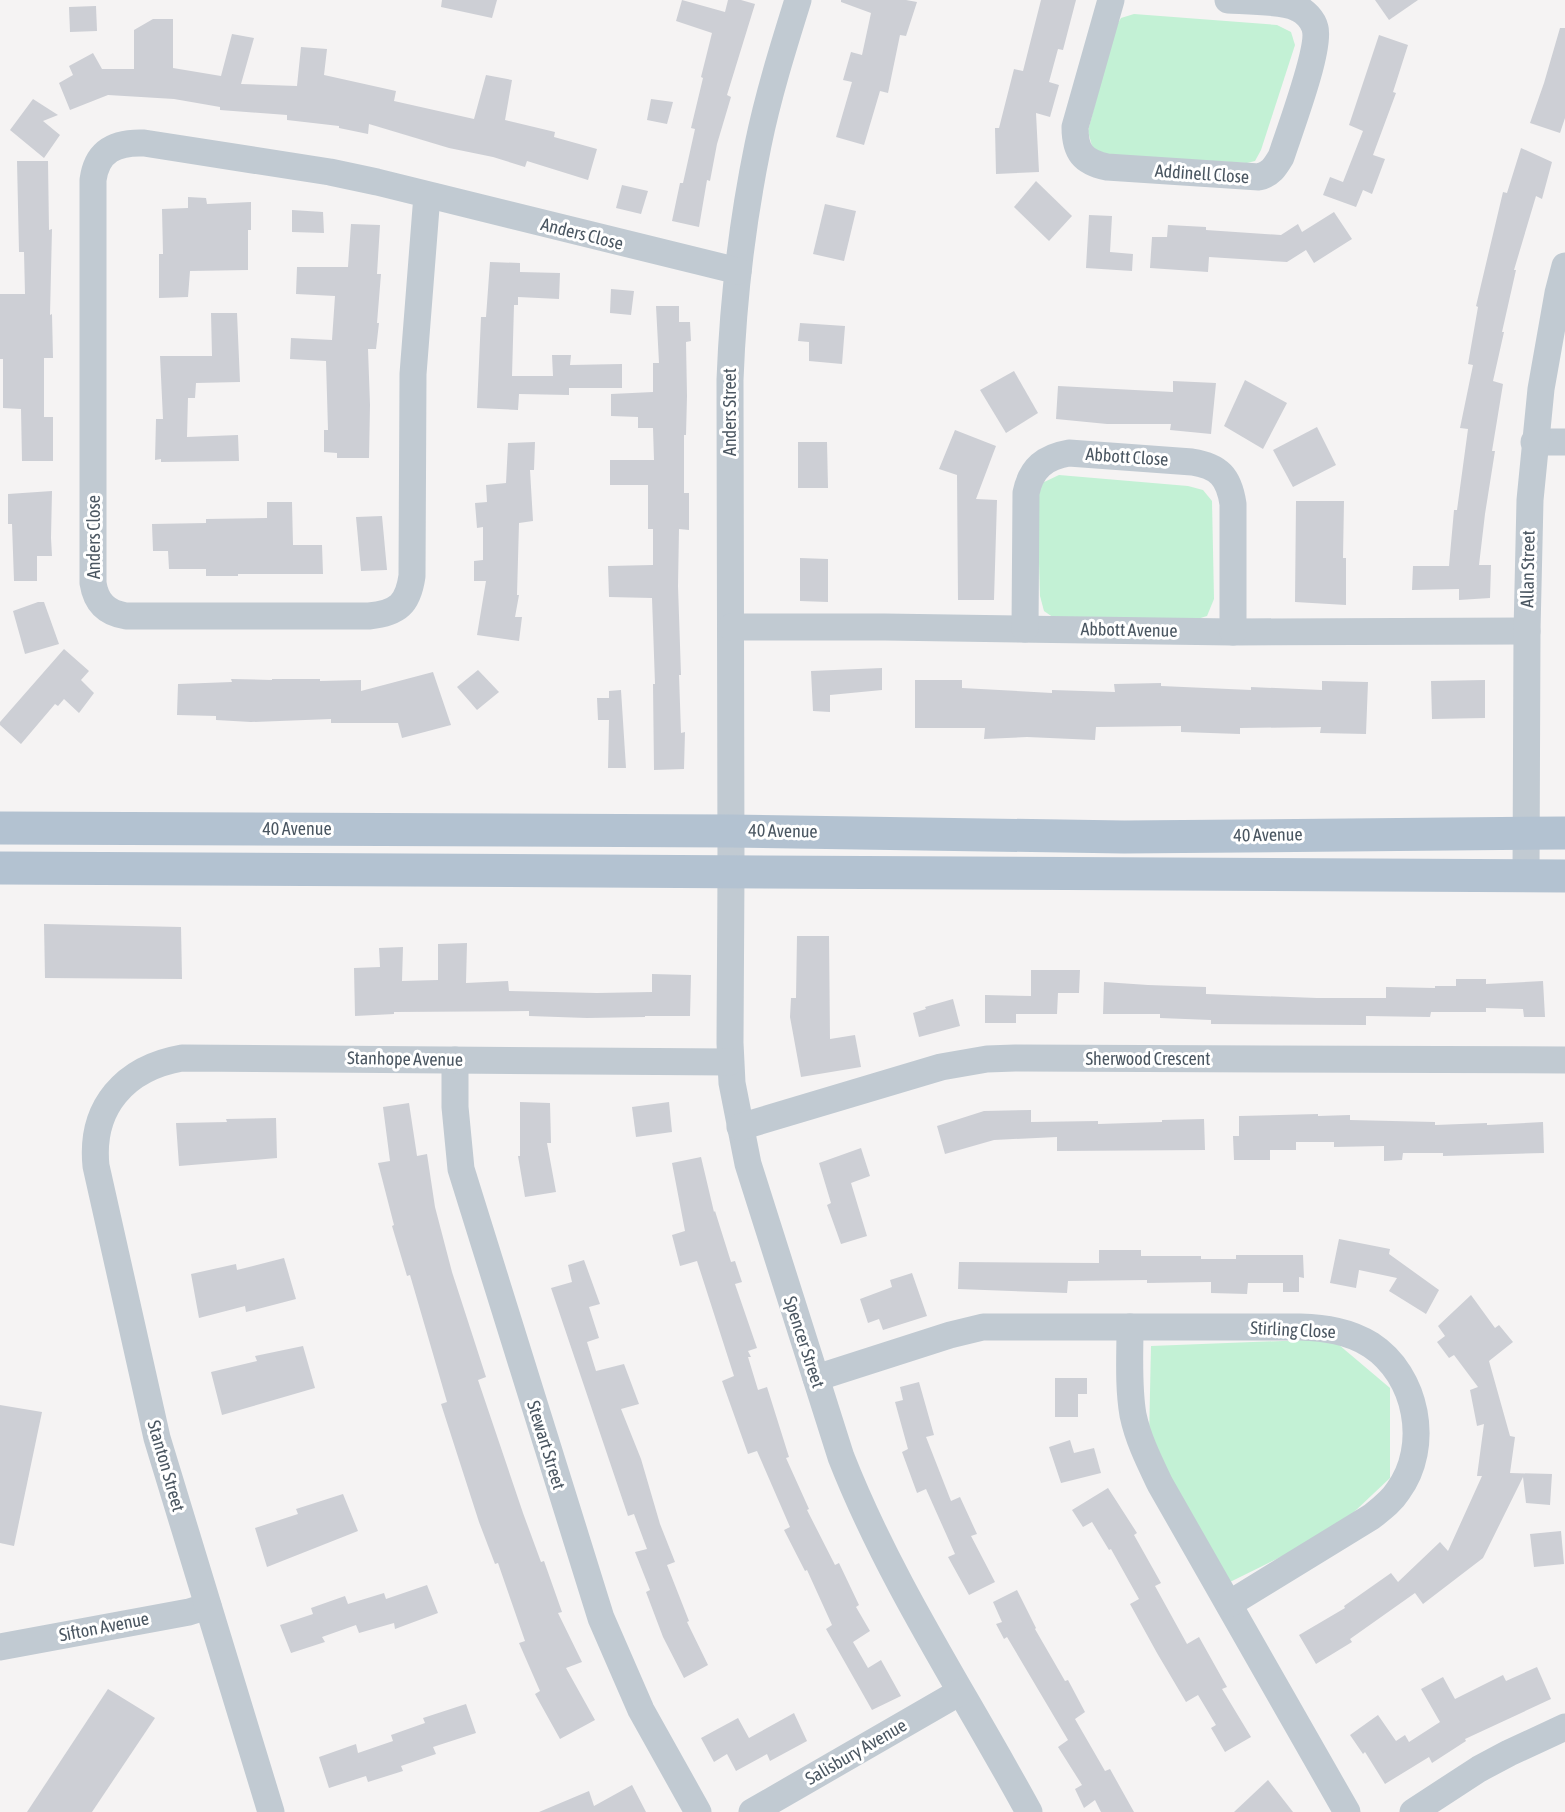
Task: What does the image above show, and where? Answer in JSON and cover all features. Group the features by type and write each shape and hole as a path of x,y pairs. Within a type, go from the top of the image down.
{"main road":[{"name":"40 Avenue","path":"0,828 731,831 1124,837 1565,833"},
{"path":"0,868 1565,876"}],"street":[{"name":"Anders Street","path":"731,831 730,381 733,320 738,271 758,143 798,0"},
{"name":"Addinell Close","path":"1111,0 1076,128 1077,145 1080,152 1095,165 1107,167 1259,177 1272,171 1281,157 1315,52 1316,29 1306,14 1298,8 1288,5 1228,0"},
{"name":"Anders Close","path":"427,195 413,374 412,576 407,597 402,604 393,611 369,616 126,616 117,615 104,607 95,593 93,583 93,180 94,170 105,153 120,144 144,144 330,172 427,195 738,271"},
{"name":"Allan Street","path":"1526,876 1530,500 1541,389 1565,266"},
{"path":"1534,442 1565,442"},
{"name":"Abbott Close","path":"1025,629 1028,482 1035,469 1044,461 1053,456 1069,453 1192,462 1214,468 1221,474 1231,490 1233,504 1233,632"},
{"name":"Abbott Avenue","path":"731,627 1233,632 1527,631"},
{"name":"Spencer Street","path":"731,831 730,1062 748,1164 841,1457 866,1516 886,1560 1029,1812"},
{"name":"Stanhope Avenue","path":"102,1114 114,1093 135,1075 158,1064 182,1058 730,1062"},
{"name":"Sherwood Crescent","path":"740,1127 941,1067 987,1059 1565,1060"},
{"name":"Stewart Street","path":"455,1060 456,1126 463,1178 601,1618 641,1710 698,1812"},
{"name":"Stanton Street","path":"102,1114 95,1141 96,1166 157,1438 271,1812"},
{"path":"1130,1327 1131,1400 1143,1448 1160,1484 1347,1812"},
{"name":"Stirling Close","path":"816,1378 950,1335 983,1328 1300,1327 1335,1330 1369,1344 1394,1365 1405,1383 1412,1404 1416,1426 1416,1446 1410,1468 1399,1490 1371,1517 1228,1604"},
{"name":"Sifton Avenue","path":"0,1647 189,1612 208,1606"},
{"name":"Salisbury Avenue","path":"752,1812 960,1692"},
{"path":"1413,1812 1479,1769 1565,1727"}],"green space":[{"path":"1134,14 1277,25 1291,32 1295,45 1261,150 1255,161 1247,163 1110,155 1093,150 1088,131 1114,30 1121,18"},
{"path":"1059,475 1188,486 1203,490 1212,501 1214,599 1207,616 1191,621 1057,620 1044,611 1040,596 1037,497 1040,484"},
{"path":"1332,1339 1390,1388 1390,1478 1335,1530 1226,1584 1149,1439 1151,1346"}],"building":[{"path":"442,0 497,0 492,18 441,7"},
{"path":"682,0 725,12 728,0 741,0 755,4 727,95 731,97 717,144 710,181 707,180 699,227 672,221 695,129 691,128 712,33 676,21"},
{"path":"841,0 917,2 906,36 900,35 888,93 880,91 864,145 836,137 852,82 843,80 851,52 862,55 871,13 841,2"},
{"path":"1041,0 1076,0 1063,50 1058,49 1049,82 1059,85 1050,117 1036,113 1039,172 996,174 995,128 999,128 1014,69 1023,71"},
{"path":"1375,0 1418,0 1389,20"},
{"path":"96,6 97,31 70,32 69,7"},
{"path":"153,19 173,19 173,68 221,76 232,34 254,38 241,84 297,86 301,47 327,49 324,75 396,91 394,101 474,119 486,75 512,80 505,120 555,132 554,137 597,149 588,180 527,161 525,167 493,157 449,148 369,124 368,134 339,128 339,126 287,120 287,115 220,110 220,107 174,99 108,95 70,110 59,83 73,75 69,66 93,53 102,69 134,69 134,30"},
{"path":"1560,28 1565,28 1565,118 1560,133 1530,123"},
{"path":"1379,35 1408,45 1393,92 1396,93 1373,155 1385,159 1372,194 1363,190 1356,207 1323,195 1330,177 1343,182 1363,131 1349,125"},
{"path":"33,99 58,115 43,121 60,135 44,158 10,130"},
{"path":"651,99 673,102 667,124 647,120"},
{"path":"1521,148 1552,162 1542,199 1536,196 1514,270 1516,270 1493,381 1503,384 1492,451 1495,451 1479,565 1491,565 1490,598 1459,600 1459,589 1412,590 1413,566 1449,566 1454,510 1457,510 1468,429 1460,428 1473,365 1468,364 1478,307 1476,306 1503,192 1507,193"},
{"path":"17,161 48,161 49,230 52,229 50,315 52,314 53,358 44,358 44,417 53,417 53,461 22,461 21,409 3,408 0,294 25,294 24,252 19,252"},
{"path":"1036,181 1072,216 1049,241 1014,207"},
{"path":"622,185 648,191 641,214 616,208"},
{"path":"188,197 206,198 207,204 251,202 248,270 190,271 188,297 159,298 159,254 163,254 162,209 188,208"},
{"path":"825,204 856,211 844,261 813,254"},
{"path":"292,210 323,212 324,233 292,232"},
{"path":"1334,212 1352,239 1314,263 1306,250 1287,262 1209,257 1208,272 1150,268 1152,237 1167,237 1168,225 1281,235 1298,224 1302,232"},
{"path":"1089,215 1112,216 1110,252 1133,254 1132,271 1086,268"},
{"path":"351,224 380,225 377,274 381,274 377,323 379,323 376,349 368,349 369,458 337,458 337,453 324,452 324,430 328,430 326,361 290,359 291,338 332,340 335,296 296,294 297,267 348,267"},
{"path":"490,262 520,263 520,272 560,273 559,299 518,297 518,305 514,305 512,376 553,376 552,355 571,355 570,365 622,364 622,388 569,388 569,395 519,394 518,410 477,408 481,317 486,317"},
{"path":"611,289 634,291 631,315 610,313"},
{"path":"656,306 679,306 679,322 690,322 691,341 686,342 687,396 686,435 684,435 684,493 689,493 689,530 679,529 678,586 681,733 685,732 684,769 654,770 653,684 655,684 652,598 609,597 608,566 653,565 653,529 648,529 648,485 610,485 610,460 654,460 653,428 638,428 638,417 611,416 611,394 653,392 653,363 659,363"},
{"path":"211,313 237,313 240,382 196,383 195,398 188,398 187,437 238,435 239,461 161,462 161,459 155,460 156,419 163,419 160,356 212,356"},
{"path":"800,323 845,326 842,364 809,361 809,342 798,341"},
{"path":"1014,371 1038,413 1006,433 980,390"},
{"path":"1245,380 1287,403 1263,449 1224,426"},
{"path":"1173,381 1216,383 1211,434 1170,430 1171,424 1107,424 1056,419 1058,386 1173,392"},
{"path":"1317,427 1336,465 1293,487 1273,450"},
{"path":"955,430 996,446 976,499 997,500 994,600 958,600 957,475 939,469"},
{"path":"535,442 534,470 530,470 533,521 519,523 517,595 519,595 515,617 522,617 519,641 477,635 486,581 474,581 474,561 483,560 483,527 477,528 475,503 487,502 486,485 506,483 508,443"},
{"path":"798,442 827,442 828,488 798,488"},
{"path":"52,491 52,556 37,556 37,581 14,581 12,524 8,524 8,494"},
{"path":"1296,501 1344,501 1343,558 1346,558 1346,605 1295,602"},
{"path":"267,502 292,502 293,545 322,545 323,574 206,576 206,569 169,569 168,551 153,551 152,524 206,523 206,519 267,518"},
{"path":"382,516 387,570 361,571 356,517"},
{"path":"800,558 828,559 828,602 800,601"},
{"path":"44,602 59,644 25,654 13,611"},
{"path":"64,649 89,671 81,680 94,693 79,713 64,699 58,706 55,704 21,744 0,725 0,722"},
{"path":"882,668 882,690 830,695 830,712 813,711 811,671"},
{"path":"478,670 499,692 477,710 457,687"},
{"path":"433,672 451,725 402,738 398,723 331,723 331,719 251,722 216,720 216,716 177,715 178,684 232,682 231,679 361,680 361,691"},
{"path":"915,680 962,680 962,688 1052,693 1052,690 1115,692 1114,684 1161,683 1161,686 1251,690 1251,687 1322,690 1322,681 1368,682 1366,734 1320,733 1321,727 1240,728 1240,734 1181,732 1181,726 1096,727 1095,740 1027,737 984,739 985,728 915,728"},
{"path":"1485,680 1485,718 1432,719 1431,681"},
{"path":"621,690 626,768 608,768 609,720 598,720 597,698 609,698 609,691"},
{"path":"44,924 181,927 182,979 45,978"},
{"path":"797,936 829,936 830,1039 855,1035 861,1067 801,1077 790,1017 791,998 796,998"},
{"path":"467,943 466,983 508,981 509,991 652,992 652,974 691,975 690,1016 587,1018 529,1016 529,1011 394,1012 394,1014 355,1016 354,968 380,967 379,948 403,947 402,981 438,980 438,944"},
{"path":"1031,970 1080,970 1079,993 1058,993 1057,1014 1016,1014 1016,1023 985,1023 985,995 1031,996"},
{"path":"1456,979 1486,979 1486,984 1543,981 1545,1017 1524,1017 1523,1009 1486,1008 1486,1012 1431,1012 1430,1017 1366,1016 1366,1025 1211,1024 1211,1020 1160,1018 1160,1014 1103,1014 1104,982 1206,987 1206,994 1386,998 1386,987 1456,986"},
{"path":"953,999 960,1026 919,1037 913,1013"},
{"path":"520,1102 550,1103 551,1143 547,1143 556,1192 525,1197 518,1156 520,1156"},
{"path":"669,1102 672,1132 636,1137 632,1107"},
{"path":"409,1103 417,1156 427,1154 435,1207 452,1272 486,1377 478,1380 523,1513 541,1562 544,1561 562,1612 558,1613 582,1662 566,1668 595,1720 560,1739 535,1694 540,1691 519,1643 525,1641 498,1563 495,1564 479,1522 441,1404 447,1402 410,1275 407,1276 392,1226 394,1225 378,1163 390,1161 383,1107"},
{"path":"1031,1110 1031,1122 1098,1121 1098,1124 1204,1119 1205,1150 1057,1151 1057,1137 994,1140 945,1154 937,1126 984,1111"},
{"path":"1318,1114 1318,1116 1350,1115 1350,1120 1435,1122 1435,1125 1543,1122 1544,1153 1443,1156 1443,1153 1403,1153 1402,1160 1384,1161 1384,1146 1334,1147 1334,1142 1296,1142 1296,1150 1270,1150 1270,1160 1234,1160 1233,1136 1239,1136 1239,1116"},
{"path":"276,1118 277,1158 179,1166 176,1123"},
{"path":"861,1148 870,1176 851,1183 867,1236 841,1244 827,1205 831,1203 819,1163"},
{"path":"701,1157 714,1212 731,1262 735,1261 742,1282 735,1284 757,1348 748,1351 751,1357 748,1357 758,1390 767,1387 789,1457 786,1458 809,1509 807,1510 835,1565 839,1563 859,1605 856,1607 870,1631 853,1642 868,1668 881,1660 901,1696 872,1710 826,1629 832,1625 807,1570 805,1571 784,1530 790,1527 757,1451 748,1454 722,1381 734,1376 697,1261 680,1266 672,1235 685,1231 672,1163"},
{"path":"1339,1239 1390,1249 1389,1254 1439,1290 1426,1314 1389,1291 1397,1278 1359,1270 1356,1288 1330,1283"},
{"path":"1099,1250 1141,1250 1141,1256 1201,1256 1201,1259 1236,1259 1236,1255 1303,1255 1304,1278 1299,1277 1299,1292 1283,1292 1283,1283 1248,1283 1247,1294 1211,1293 1211,1282 1147,1283 1147,1280 1068,1281 1067,1293 958,1289 959,1262 1099,1263"},
{"path":"284,1258 296,1299 246,1312 245,1306 199,1318 191,1274 236,1264 237,1270"},
{"path":"584,1260 600,1304 589,1307 599,1338 587,1342 596,1371 624,1364 639,1404 621,1409 641,1459 660,1524 675,1562 667,1565 689,1621 687,1622 708,1665 684,1678 663,1637 646,1592 650,1590 635,1552 647,1549 634,1514 628,1516 551,1288 572,1282 568,1265"},
{"path":"912,1273 927,1316 883,1330 879,1319 868,1323 860,1299 892,1287 890,1280"},
{"path":"1471,1295 1495,1328 1499,1325 1513,1342 1489,1361 1510,1436 1515,1437 1510,1473 1552,1474 1550,1505 1526,1503 1523,1477 1483,1558 1423,1604 1415,1593 1350,1639 1352,1642 1316,1664 1299,1635 1345,1608 1344,1606 1391,1573 1398,1582 1440,1542 1448,1551 1482,1476 1477,1476 1484,1424 1477,1426 1470,1390 1478,1387 1454,1355 1449,1358 1437,1342 1445,1336 1438,1326"},
{"path":"303,1346 315,1388 222,1415 211,1372 257,1361 255,1356"},
{"path":"1055,1378 1087,1378 1087,1394 1078,1394 1078,1417 1055,1417"},
{"path":"919,1382 934,1435 926,1437 951,1501 960,1497 977,1534 971,1536 995,1582 969,1595 948,1557 955,1554 926,1489 917,1493 902,1452 908,1449 895,1402 903,1400 900,1387"},
{"path":"0,1405 42,1412 14,1546 0,1543"},
{"path":"1070,1440 1074,1453 1094,1448 1101,1473 1061,1483 1049,1447"},
{"path":"1108,1488 1137,1533 1134,1535 1161,1583 1155,1586 1187,1644 1199,1637 1227,1687 1222,1689 1251,1737 1225,1752 1211,1728 1216,1725 1198,1695 1186,1702 1157,1653 1130,1604 1139,1599 1111,1549 1109,1550 1092,1522 1083,1527 1072,1510"},
{"path":"343,1494 358,1531 267,1567 255,1528 298,1514 296,1509"},
{"path":"1561,1531 1564,1564 1534,1567 1530,1534"},
{"path":"427,1585 438,1613 395,1629 394,1623 359,1633 356,1625 322,1637 325,1642 291,1653 280,1625 313,1614 311,1608 345,1596 348,1604 384,1593 386,1599"},
{"path":"1017,1590 1035,1629 1065,1681 1068,1680 1085,1712 1075,1719 1105,1771 1110,1769 1134,1812 1101,1812 1095,1800 1084,1808 1075,1789 1082,1785 1058,1747 1068,1740 1007,1637 1004,1639 996,1624 1002,1622 993,1602"},
{"path":"1537,1667 1551,1699 1465,1739 1466,1741 1432,1763 1429,1757 1385,1784 1365,1752 1363,1754 1350,1735 1378,1715 1396,1741 1405,1735 1409,1742 1440,1722 1421,1689 1443,1677 1455,1699 1503,1675 1506,1681"},
{"path":"108,1689 155,1718 92,1812 27,1812"},
{"path":"466,1704 476,1733 433,1747 436,1754 401,1766 403,1771 368,1782 366,1776 329,1788 319,1757 356,1744 358,1753 393,1741 391,1735 425,1723 423,1718"},
{"path":"794,1713 807,1741 770,1761 767,1754 736,1771 727,1754 714,1762 701,1738 738,1718 749,1738"},
{"path":"1268,1780 1293,1812 1234,1812"},
{"path":"632,1785 646,1812 539,1812 589,1791 594,1806"}]}
